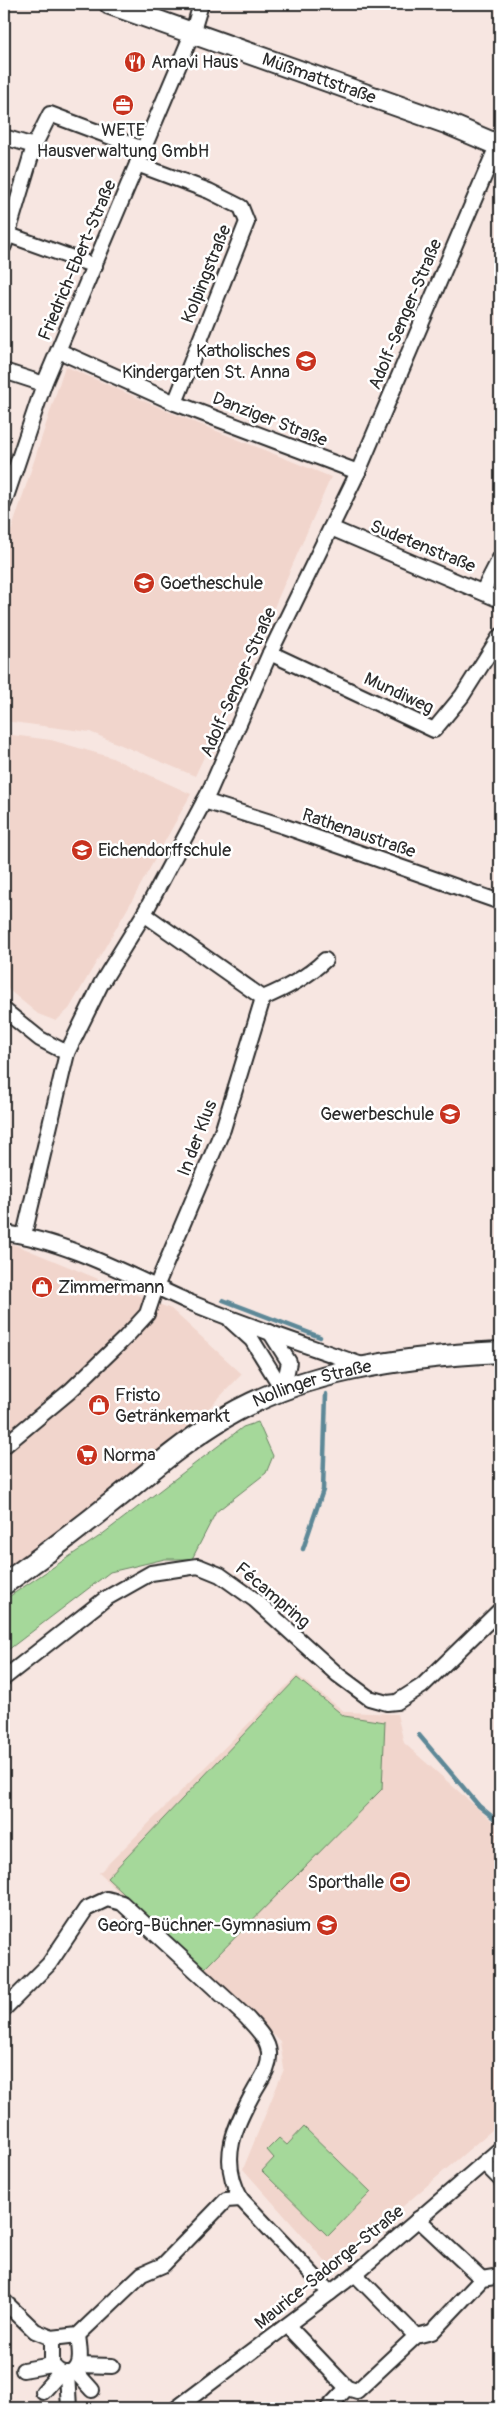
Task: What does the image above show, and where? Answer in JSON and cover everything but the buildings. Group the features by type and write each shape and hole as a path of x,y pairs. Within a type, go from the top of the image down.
{"main road":[{"name":"Müßmattstraße","path":"110,4 446,123 500,144"},
{"name":"Nollinger Straße","path":"4,1584 61,1543 214,1424 283,1390 365,1366 462,1354 500,1352"}],"street":[{"name":"Friedrich-Ebert-Straße","path":"4,503 44,384 192,34 201,4"},
{"path":"94,266 6,240 34,146 50,114 143,148"},
{"path":"4,137 34,146"},
{"name":"Adolf-Senger-Straße","path":"24,1236 67,1052 101,984 144,914 204,801 270,653 358,472 500,144"},
{"name":"Kolpingstraße","path":"137,164 209,191 241,207 247,222 175,403"},
{"name":"Danziger Straße","path":"59,352 175,403 358,472"},
{"path":"4,371 44,384"},
{"name":"Sudetenstraße","path":"330,528 483,591 500,600"},
{"path":"483,591 500,558"},
{"name":"Mundiweg","path":"270,653 434,730 462,696 500,636"},
{"name":"Rathenaustraße","path":"204,801 499,898"},
{"path":"144,914 263,998 289,987 312,972 325,960"},
{"name":"In der Klus","path":"4,1446 70,1390 125,1338 147,1314 156,1287 223,1129 263,998"},
{"path":"4,1010 40,1039 67,1052"},
{"path":"4,1233 24,1236 78,1254 229,1318 365,1366"},
{"path":"229,1318 252,1340 283,1390"},
{"path":"269,1331 289,1362 283,1390"},
{"name":"Fécampring","path":"4,1678 105,1599 151,1573 198,1566 220,1575 255,1600 338,1675 369,1698 387,1703 398,1702 422,1686 500,1610"},
{"path":"4,2009 50,1964 86,1908 107,1899 122,1903 247,2018 262,2035 269,2051 268,2068 235,2127 229,2164 232,2183 241,2199 330,2294"},
{"name":"Maurice-Sadorge-Straße","path":"177,2408 355,2274 500,2149"},
{"path":"484,2162 500,2179"},
{"path":"69,2408 67,2369 78,2335 142,2274 162,2265 226,2200 241,2199"},
{"path":"418,2219 482,2279"},
{"path":"355,2274 416,2336"},
{"path":"288,2326 347,2388 357,2391 416,2336 432,2332 482,2279 500,2276"},
{"path":"4,2301 35,2331 52,2338 78,2335"},
{"path":"52,2338 67,2369 92,2390"},
{"path":"23,2370 112,2366"},
{"path":"44,2392 67,2369"},
{"path":"328,2408 347,2388"}],"shaded area":[{"name":"Goetheschule","path":"65,366 172,413 331,477 272,612 195,776 90,732 4,721 4,553"},
{"name":"Eichendorffschule","path":"4,734 51,740 110,757 191,794 69,1009 56,1021 38,1014 4,986"},
{"path":"4,1244 16,1245 171,1309 242,1374 171,1447 4,1574"},
{"name":"Georg-Büchner-Gymnasium","path":"297,1675 345,1712 397,1714 404,1743 500,1828 500,2123 331,2268 243,2169 284,2069 280,2041 207,1977 99,1873"}],"green space":[{"path":"258,1422 273,1456 266,1473 216,1512 192,1559 165,1559 110,1572 4,1653 4,1600 100,1536 243,1427"},
{"path":"297,1678 344,1716 385,1722 382,1789 204,1969 107,1878"},
{"path":"304,2127 371,2192 328,2236 262,2171 274,2158 267,2150 279,2138 287,2145"}],"waterway":[{"path":"223,1300 320,1337"},
{"path":"303,1549 323,1490 326,1394"},
{"path":"419,1735 479,1806 500,1823"}],"place":[{"name":"Amavi Haus","path":"135,62"},
{"name":"WETE Hausverwaltung GmbH","path":"123,105"},
{"name":"Katholisches Kindergarten St. Anna","path":"306,361"},
{"name":"Goetheschule","path":"144,583"},
{"name":"Eichendorffschule","path":"82,850"},
{"name":"Gewerbeschule","path":"450,1114"},
{"name":"Zimmermann","path":"42,1287"},
{"name":"Fristo Getränkemarkt","path":"99,1405"},
{"name":"Norma","path":"87,1455"},
{"name":"Sporthalle","path":"400,1882"},
{"name":"Georg-Büchner-Gymnasium","path":"327,1925"}]}
